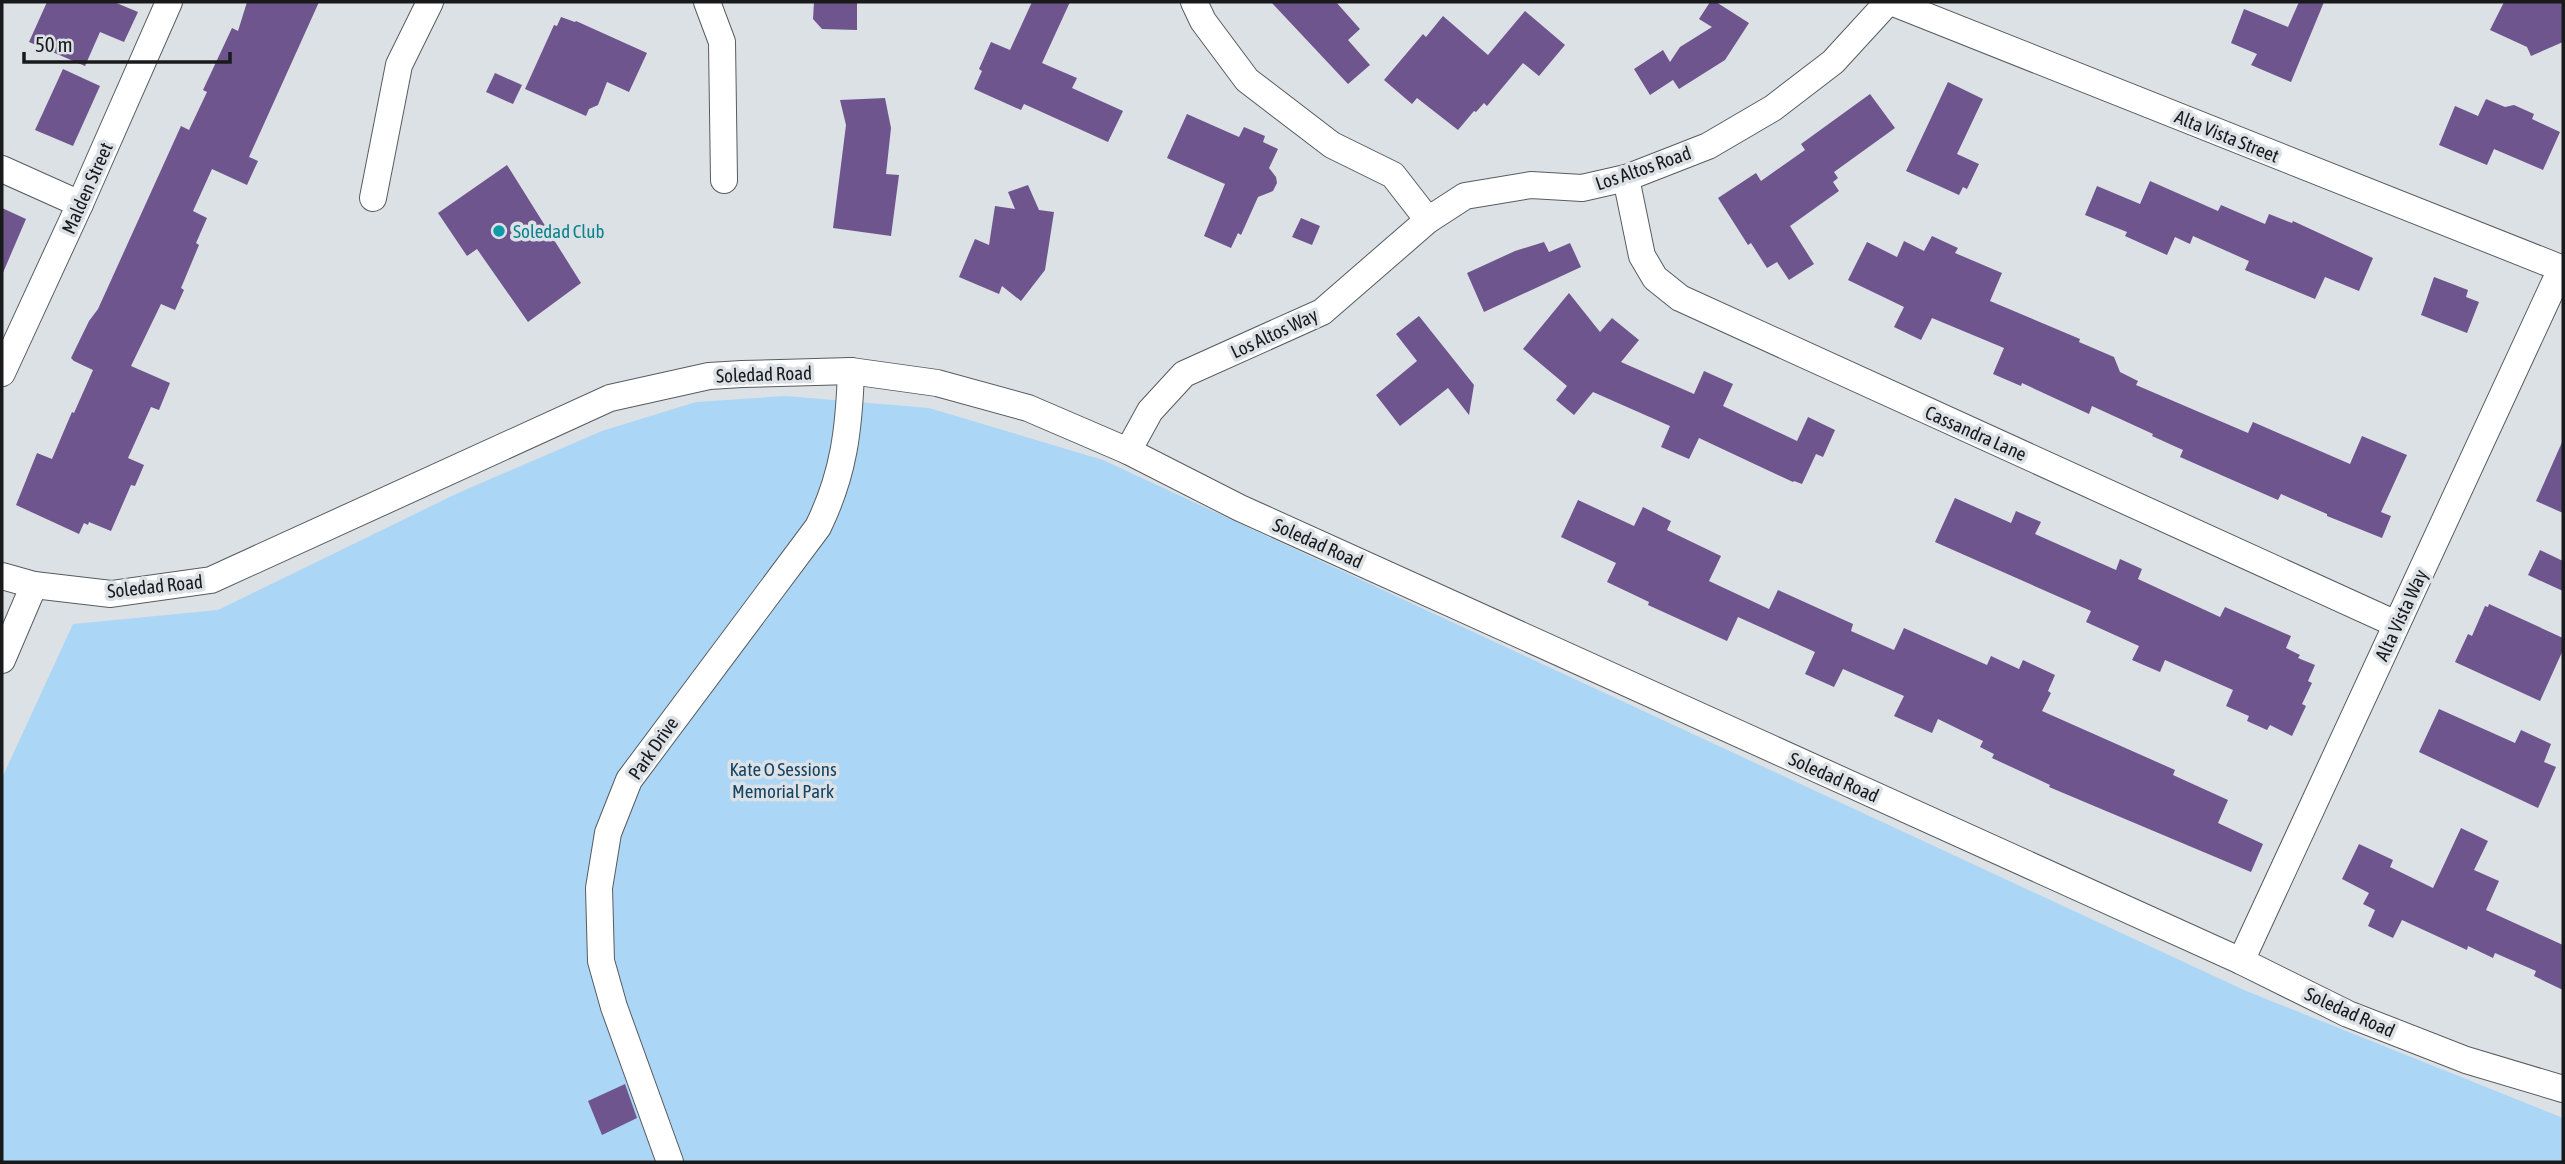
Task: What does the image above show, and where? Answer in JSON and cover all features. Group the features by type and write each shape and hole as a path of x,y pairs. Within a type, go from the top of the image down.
{"street":[{"name":"Malden Street","path":"2,373 80,205 169,2"},
{"path":"373,198 399,65 430,2"},
{"path":"707,2 722,42 724,180"},
{"path":"1195,2 1203,21 1247,80 1332,145 1392,175 1428,219"},
{"name":"Los Altos Road","path":"1428,219 1465,196 1531,185 1582,188 1626,178 1708,146 1773,108 1833,62 1889,2"},
{"name":"Alta Vista Street","path":"1889,2 2562,269"},
{"path":"2,169 80,205"},
{"name":"Cassandra Lane","path":"1626,178 1642,256 1655,278 1679,298 2396,624"},
{"name":"Los Altos Way","path":"1128,451 1150,411 1184,374 1322,312 1428,219"},
{"name":"Alta Vista Way","path":"2241,961 2562,269"},
{"name":"Soledad Road","path":"2,576 34,585 111,594 211,580 610,398 709,376 851,371 937,383 1028,408 1128,451 1240,508 2241,961 2360,1018 2466,1060 2563,1089"},
{"name":"Park Drive","path":"670,1162 614,1007 601,961 599,888 608,832 629,779 818,527 832,499 842,467 851,371"},
{"path":"2,660 34,585"}],"green space":[{"name":"Kate O Sessions Memorial Park","path":"786,396 929,408 1103,460 2244,990 2563,1118 2563,1162 2,1162 2,778 73,624 218,610 458,493 602,431 696,402"}],"building":[{"path":"47,2 114,2 138,12 124,42 100,32 85,66 29,42"},
{"path":"247,2 319,2 249,157 258,161 247,185 212,169 193,211 207,218 181,288 184,290 175,310 161,304 131,366 170,383 159,410 151,407 128,458 144,465 135,486 131,485 111,531 89,522 88,525 84,523 79,534 16,505 37,453 52,459 72,412 74,413 93,370 71,358 98,309 181,126 189,130 207,92 203,90 232,28 238,31"},
{"path":"814,2 857,2 857,30 822,29 813,19"},
{"path":"1032,2 1070,2 1042,63 1077,78 1072,88 1123,111 1108,142 1024,104 1021,110 974,89 982,71 979,69 991,42 1010,50"},
{"path":"1271,2 1336,2 1360,29 1348,40 1370,65 1348,84"},
{"path":"1710,2 1716,2 1749,23 1725,60 1679,89 1673,80 1650,95 1634,69 1663,50 1670,62 1680,47 1712,27 1699,19"},
{"path":"2299,2 2324,2 2291,82 2251,65 2257,54 2231,43 2244,9 2288,27"},
{"path":"2504,2 2563,2 2563,42 2531,56 2527,47 2490,30"},
{"path":"1525,11 1565,45 1539,76 1523,63 1487,106 1484,103 1474,111 1458,130 1417,98 1412,104 1384,80 1423,34 1426,37 1443,16 1488,55"},
{"path":"561,17 576,21 647,53 629,92 607,82 598,105 589,109 586,116 525,89 554,25 557,26"},
{"path":"63,69 100,86 73,146 35,130"},
{"path":"495,73 522,85 513,104 486,92"},
{"path":"1948,82 1983,99 1957,154 1979,164 1967,189 1963,187 1959,195 1906,171"},
{"path":"1870,94 1895,128 1834,172 1838,178 1833,182 1839,191 1790,226 1814,264 1789,280 1777,262 1767,268 1751,243 1748,245 1718,198 1756,173 1761,181 1805,150 1801,144"},
{"path":"885,98 891,128 886,174 899,175 891,236 833,228 846,125 840,100"},
{"path":"2486,99 2505,107 2514,105 2534,114 2532,119 2560,132 2543,170 2494,149 2487,165 2439,145 2455,106 2478,116"},
{"path":"1187,114 1239,137 1244,127 1265,136 1263,142 1278,149 1269,168 1277,183 1273,191 1258,197 1241,235 1238,233 1231,248 1204,236 1225,184 1167,158"},
{"name":"Soledad Club","path":"507,165 581,283 528,322 477,249 467,256 438,213"},
{"path":"2150,181 2218,211 2221,205 2265,224 2269,214 2292,223 2293,221 2373,258 2359,291 2325,277 2315,299 2245,270 2249,261 2193,236 2190,244 2175,237 2167,255 2125,236 2127,232 2085,215 2097,186 2140,204"},
{"path":"1028,185 1039,210 1054,212 1045,270 1021,301 1002,286 999,294 959,277 975,239 989,245 995,206 1015,209 1008,192"},
{"path":"2,208 26,219 2,275"},
{"path":"1301,218 1320,226 1312,245 1292,237"},
{"path":"1932,236 1958,248 1955,253 2002,273 1990,301 2080,339 2079,342 2114,357 2120,372 2138,381 2136,385 2248,433 2253,422 2350,464 2362,436 2407,455 2381,512 2391,516 2382,538 2281,494 2278,500 2180,457 2183,450 2092,406 2089,414 2022,383 2021,386 1993,374 2004,348 1932,318 1921,340 1894,327 1904,307 1848,280 1867,242 1897,257 1904,241 1924,251"},
{"path":"1544,242 1549,252 1570,243 1581,267 1484,312 1467,273 1515,251"},
{"path":"2434,277 2468,290 2466,297 2479,302 2467,333 2421,315"},
{"path":"1569,293 1600,332 1612,318 1639,340 1621,362 1694,394 1704,371 1733,384 1723,406 1797,441 1808,417 1835,430 1823,457 1816,454 1802,484 1699,438 1689,459 1661,447 1670,426 1593,392 1574,415 1556,400 1567,386 1523,349"},
{"path":"1419,316 1474,385 1469,415 1448,388 1400,426 1376,395 1417,361 1396,334"},
{"path":"2563,440 2563,513 2536,501"},
{"path":"1955,498 2011,523 2016,511 2041,522 2035,534 2116,570 2120,559 2142,569 2138,579 2220,617 2225,607 2291,636 2286,648 2300,655 2298,658 2315,665 2308,681 2312,683 2302,704 2306,706 2292,736 2270,725 2267,730 2247,721 2249,716 2226,706 2233,690 2165,660 2160,672 2132,660 2139,646 2086,622 2091,611 1935,542"},
{"path":"1578,500 1634,526 1643,507 1671,521 1667,530 1721,556 1709,581 1769,609 1778,590 1853,624 1851,631 1894,650 1904,628 1987,665 1991,656 2019,669 2023,660 2055,675 2048,691 2051,693 2042,711 2175,770 2173,775 2228,800 2218,823 2263,844 2251,872 2049,787 2050,785 1992,758 1994,754 1980,747 1983,741 1938,719 1932,733 1894,716 1904,696 1843,669 1834,687 1805,674 1815,652 1738,617 1727,641 1648,605 1649,602 1607,582 1616,563 1561,537"},
{"path":"2540,550 2563,561 2563,591 2528,575"},
{"path":"2489,604 2563,638 2563,650 2540,701 2455,662 2468,634 2472,636 2485,606 2488,607"},
{"path":"2439,709 2515,743 2521,730 2551,744 2544,762 2556,767 2538,808 2419,752"},
{"path":"2461,828 2488,841 2474,870 2499,881 2486,910 2563,945 2563,990 2534,976 2536,971 2495,953 2493,958 2468,946 2467,950 2402,920 2393,938 2368,926 2375,910 2363,904 2369,893 2342,879 2359,844 2393,860 2390,867 2433,888"},
{"path":"625,1084 637,1118 602,1135 588,1101"}],"place":[{"name":"Soledad Club","path":"499,231"}]}
